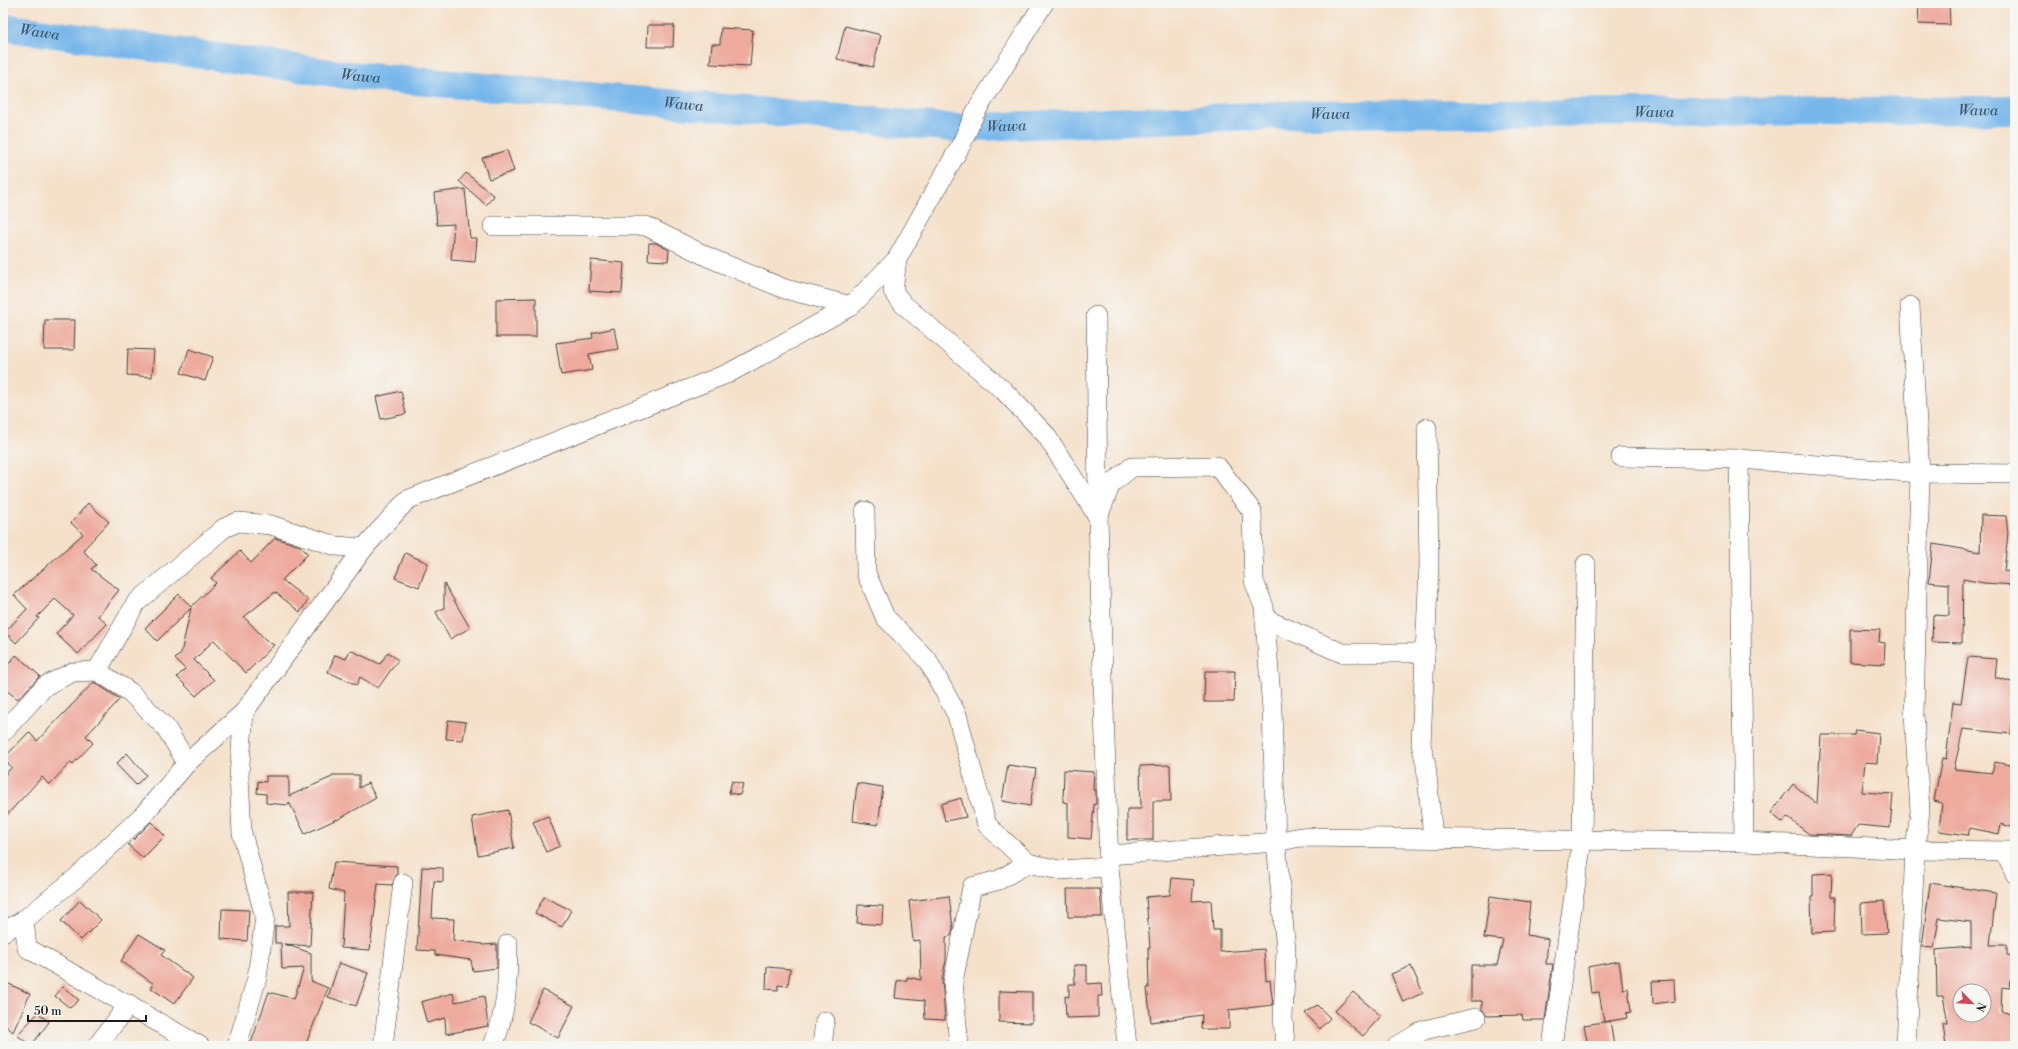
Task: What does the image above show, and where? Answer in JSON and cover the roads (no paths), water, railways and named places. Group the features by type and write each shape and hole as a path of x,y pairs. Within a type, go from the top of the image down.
{"street":[{"path":"3,932 24,920 77,877 144,814 187,763 244,712 364,548 407,500 729,373 851,306 897,259 962,143 975,113 1044,3"},
{"path":"493,226 646,226 710,258 786,289 851,306"},
{"path":"897,259 893,291 903,304 1004,391 1046,435 1098,517"},
{"path":"1906,1046 1915,850 1920,811 1914,714 1920,473 1910,306"},
{"path":"1096,316 1098,517 1109,861 1127,1046"},
{"path":"1428,428 1429,565 1421,744 1426,765 1433,838"},
{"path":"1621,457 1739,459 1920,473 2015,474"},
{"path":"1739,459 1744,842"},
{"path":"1098,517 1111,484 1132,467 1217,466 1252,511 1254,581 1264,607 1272,710 1276,842 1286,951 1283,1018 1285,1046"},
{"path":"865,511 866,573 885,618 928,661 957,715 987,825 1028,863 1059,870 1109,861 1276,842 1300,837 1433,838 1744,842 1915,850 2009,851 2015,874"},
{"path":"97,671 136,603 224,528 238,522 271,525 336,546 364,548"},
{"path":"1552,1046 1582,840 1586,564"},
{"path":"1264,619 1342,653 1425,653"},
{"path":"3,732 45,686 73,672 97,671 130,692 161,723 187,763"},
{"path":"237,1046 257,978 265,917 242,833 239,776 244,712"},
{"path":"959,1046 953,982 972,887 999,880 1028,863"},
{"path":"383,1046 403,882"},
{"path":"24,920 27,948"},
{"path":"3,943 27,948 129,1004 200,1046"},
{"path":"493,1046 502,1024 508,983 508,944"},
{"path":"97,1046 129,1004"},
{"path":"1397,1046 1424,1030 1476,1018"},
{"path":"822,1046 825,1022"}],"waterway":[{"name":"Wawa","path":"3,27 347,75 955,128 1309,114 2015,110"}]}
